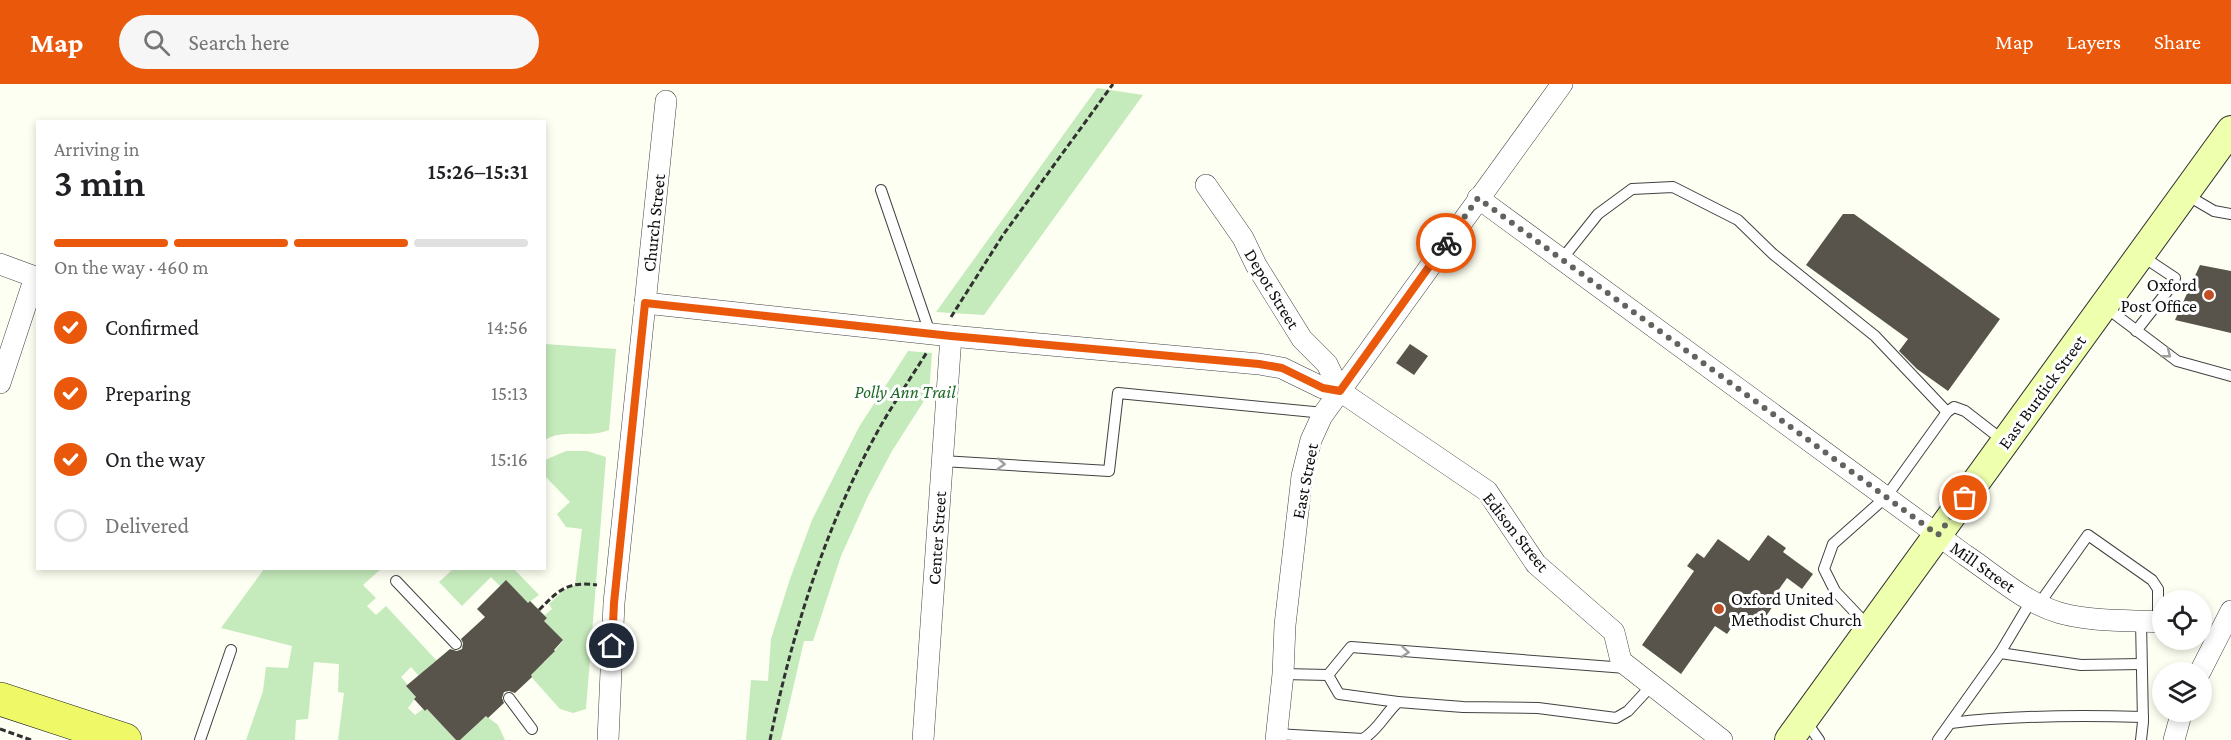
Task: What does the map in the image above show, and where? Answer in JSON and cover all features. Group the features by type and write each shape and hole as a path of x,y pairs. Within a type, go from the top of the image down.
{"main road":[{"name":"East Burdick Street","path":"1804,733 1870,628 2231,130"},
{"path":"0,699 125,740"}],"street":[{"name":"East Street","path":"1276,737 1283,674 1285,625 1302,476 1311,440 1324,413 1562,84"},
{"name":"Church Street","path":"608,740 614,603 666,101"},
{"name":"Depot Street","path":"1206,185 1243,238 1256,265 1302,339 1327,364 1340,391"},
{"name":"Mill Street","path":"1478,198 1938,535 2035,602 2060,613 2090,619 2152,621"},
{"path":"0,264 36,277 0,383"},
{"path":"645,303 1259,364 1282,368 1323,388 1340,391"},
{"name":"Center Street","path":"923,740 942,461 940,334"},
{"name":"Edison Street","path":"1340,391 1487,491 1536,564 1614,632 1621,662 1722,740"},
{"path":"2204,662 2222,623"},
{"path":"2174,740 2179,722"}],"lane":[{"path":"1562,259 1598,214 1632,189 1673,187 1738,219 1773,254 1875,336 1947,412"},
{"path":"881,190 940,334"},
{"path":"2185,194 2214,211 2231,214"},
{"path":"2136,331 2173,285 2175,278 2140,255"},
{"path":"2104,306 2177,361 2231,375"},
{"path":"942,461 1108,471 1118,393 1324,413"},
{"path":"1870,628 1835,591 1824,569 1833,544 1886,497 1947,412 1954,407 1965,411 2005,442"},
{"path":"1938,740 2035,602 2088,535 2152,580 2158,590"},
{"path":"396,581 456,644"},
{"path":"2141,740 2143,717 2140,664 2152,627"},
{"path":"1328,675 1351,647 1630,668"},
{"path":"200,740 231,650"},
{"path":"2000,653 2080,664 2140,664"},
{"path":"1283,674 1328,675"},
{"path":"1328,675 1339,694 1398,702 1538,708 1616,718 1628,711 1652,685"},
{"path":"509,698 532,729"},
{"path":"1276,737 1363,739 1375,731 1385,714 1398,702"},
{"path":"1951,723 1991,718 2068,715 2143,717"}],"path":[{"path":"770,740 783,681 802,616 845,499 873,440 893,404 1004,235 1113,84"},
{"path":"539,610 560,590 582,583 600,585"},
{"path":"0,729 31,740"}],"green space":[{"path":"1097,88 1143,95 984,315 936,312"},
{"path":"546,344 616,349 609,430 593,434 553,436 546,440"},
{"name":"Polly Ann Trail","path":"908,351 932,353 929,393 892,451 868,496 841,556 813,641 804,641 781,740 746,740 751,680 768,681 771,639 812,520 859,427"},
{"path":"566,451 587,451 606,457 586,709 573,713 560,709 526,671 545,662 563,641 544,621 547,618 545,615 552,609 549,604 564,590 575,585 582,529 566,527 557,514 570,502 546,477 546,460"},
{"path":"263,570 380,570 363,585 376,598 367,606 376,615 386,606 437,661 419,676 411,667 401,677 416,697 408,708 415,715 427,709 456,740 338,740 344,693 338,692 339,664 314,662 308,719 296,720 295,740 246,740 263,691 266,667 288,668 292,646 221,628"},
{"path":"452,570 515,570 539,595 528,603 500,586 491,577 462,606 439,582"},
{"path":"486,716 498,725 505,740 460,740"}],"building":[{"path":"1843,214 1854,214 2000,319 1948,391 1917,369 1899,351 1908,339 1806,265"},
{"name":"Oxford Post Office","path":"2200,265 2231,271 2231,333 2175,320"},
{"path":"1410,344 1428,356 1414,375 1396,363"},
{"name":"Oxford United Methodist Church","path":"1768,535 1786,548 1783,552 1813,574 1802,589 1787,578 1769,603 1773,606 1764,619 1757,614 1752,620 1742,613 1727,634 1715,626 1681,674 1642,645 1694,571 1687,566 1697,553 1704,558 1718,539 1749,561"},
{"path":"506,580 528,603 530,601 547,618 544,621 563,640 531,675 532,677 515,693 504,692 502,698 504,703 460,740 456,740 427,709 425,711 406,686 450,649 457,651 462,649 461,639 485,617 477,609"}],"way so far":[{"path":"1446,243 1478,198 1938,535 1965,498"}],"place":[{"name":"Oxford Post Office","path":"2209,295"},
{"name":"Oxford United Methodist Church","path":"1719,609"}],"route":[{"path":"612,646 614,603 645,303 951,336 1259,364 1282,368 1323,388 1340,391 1446,243"}]}
